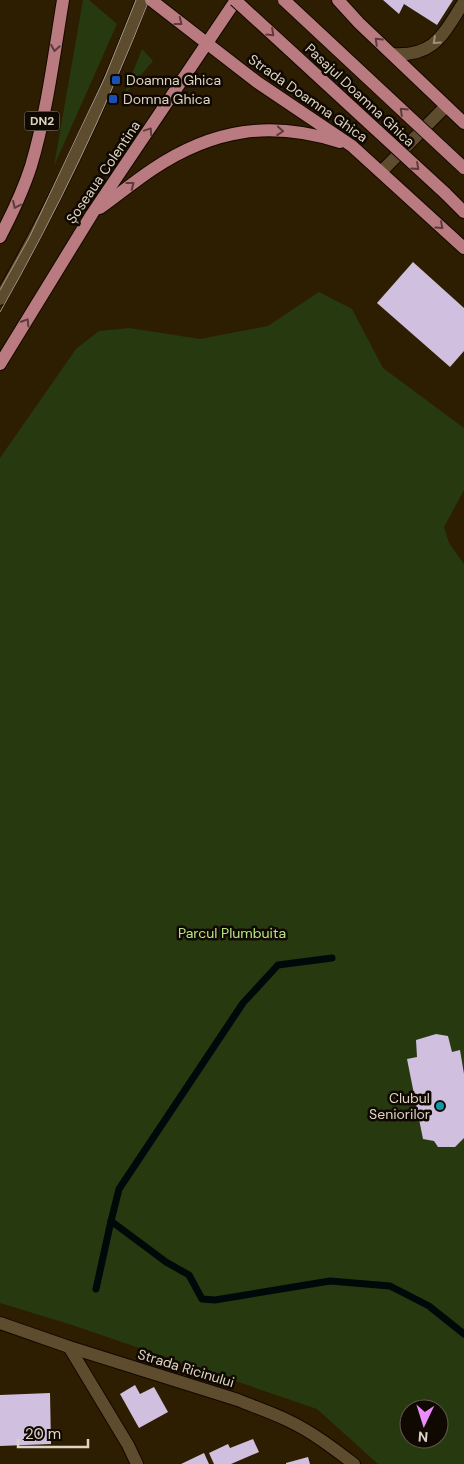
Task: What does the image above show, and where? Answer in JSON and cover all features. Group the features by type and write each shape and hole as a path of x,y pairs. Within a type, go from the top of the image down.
{"main road":[{"name":"DN2","path":"0,237 21,194 38,139 63,0"},
{"name":"Strada Doamna Ghica","path":"151,0 257,82 352,146 464,248"},
{"name":"Șoseaua Colentina","path":"0,364 92,214 236,0"},
{"name":"Pasajul Doamna Ghica","path":"236,0 464,212"},
{"name":"Pasajul Doamna Ghica","path":"284,0 464,168"},
{"path":"338,0 464,123"},
{"path":"92,214 153,169 184,151 241,131 271,130 298,132 352,146"}],"street":[{"path":"0,300 33,241 102,97 142,0"},
{"path":"392,54 407,55 418,53 431,46 441,37 464,2"},
{"path":"381,172 446,106"},
{"name":"Strada Ricinului","path":"0,1323 69,1348 265,1410 311,1434 354,1464"},
{"path":"69,1348 128,1445 136,1464"}],"green space":[{"path":"83,0 89,0 117,24 54,166"},
{"path":"142,49 153,61 124,95"},
{"name":"Parcul Plumbuita","path":"319,292 352,309 383,368 464,428 464,490 444,527 449,543 464,564 464,1464 378,1464 317,1409 72,1325 0,1303 0,458 76,349 99,331 129,328 200,339 268,326"}],"building":[{"path":"383,0 453,0 437,25 404,4 399,14"},
{"path":"413,262 464,308 464,351 450,367 377,303"},
{"name":"Clubul Seniorilor","path":"436,1034 448,1036 452,1052 460,1050 464,1074 464,1138 455,1147 438,1147 434,1141 423,1139 407,1059 417,1057 416,1040"},
{"path":"135,1385 140,1394 154,1387 168,1412 139,1428 120,1394"},
{"path":"50,1393 51,1444 0,1446 0,1395"},
{"path":"253,1439 259,1452 231,1464 214,1464 209,1453 228,1444 230,1448"},
{"path":"204,1453 209,1464 181,1464"},
{"path":"308,1457 310,1464 286,1464 286,1463"}],"waterway":[{"path":"332,958 278,965 243,1003 119,1189 111,1221 166,1262 189,1275 202,1299 215,1300 330,1281 390,1286 429,1306 464,1334"},
{"path":"96,1289 111,1221"}],"tram line":[{"path":"0,290 29,238 105,77 136,0"},
{"path":"0,312 80,159 116,80 149,0"}],"place":[{"name":"Doamna Ghica","path":"116,80"},
{"name":"Domna Ghica","path":"113,99"},
{"name":"Clubul Seniorilor","path":"440,1106"}]}
